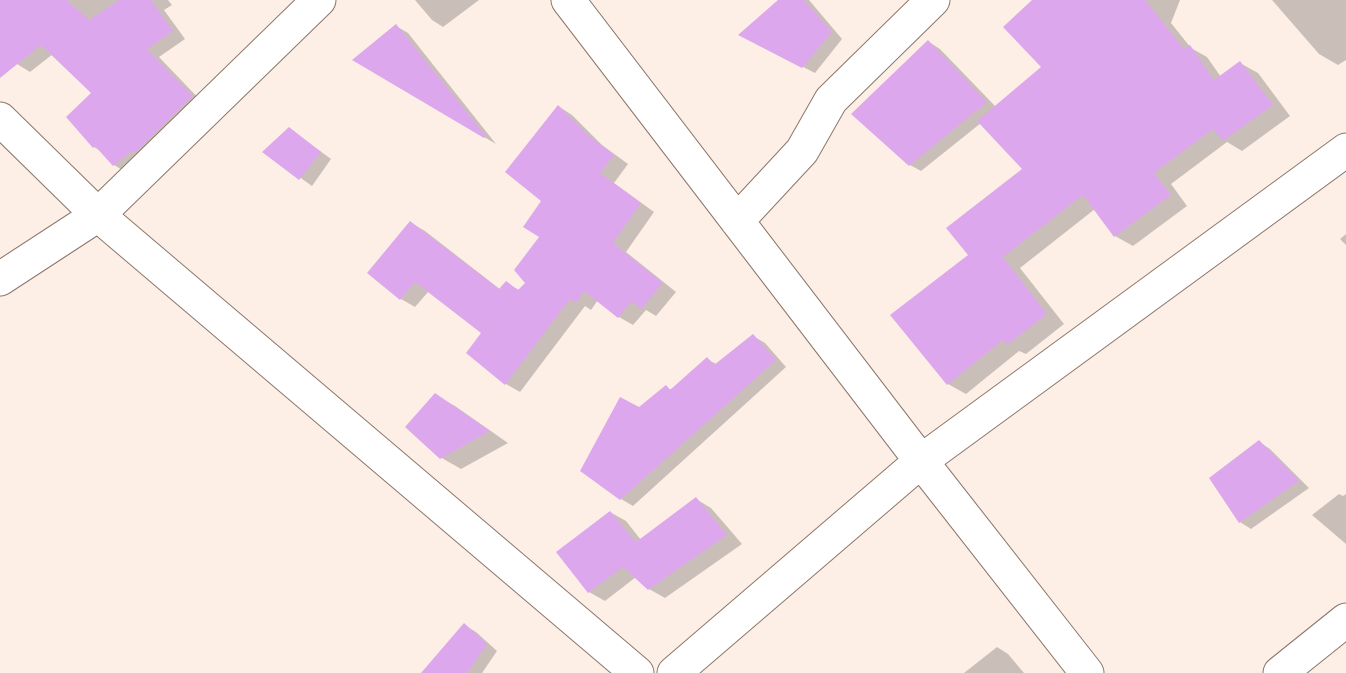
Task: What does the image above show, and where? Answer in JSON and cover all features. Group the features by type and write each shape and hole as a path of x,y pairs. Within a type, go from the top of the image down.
{"street":[{"path":"0,279 98,215 319,0"},
{"path":"568,0 921,461 1087,673"},
{"path":"737,220 802,151 831,100 933,0"},
{"path":"0,119 98,215 637,673"},
{"path":"674,673 921,461 1346,150"},
{"path":"1280,673 1346,620"}],"building":[{"path":"0,0 67,0 89,20 119,0 151,0 173,31 147,49 193,96 135,153 132,151 113,166 95,146 93,148 66,117 91,93 41,45 0,78"},
{"path":"778,0 804,0 832,32 802,68 738,35"},
{"path":"1032,0 1145,0 1184,49 1190,45 1214,80 1240,61 1273,105 1223,141 1213,129 1154,173 1171,195 1114,237 1083,195 1003,257 1047,314 1007,345 1003,340 947,385 890,315 968,255 946,228 1022,169 977,121 1041,67 1003,27"},
{"path":"396,24 486,136 484,138 352,60"},
{"path":"928,40 987,102 909,166 851,114"},
{"path":"558,105 588,135 614,155 600,173 641,203 613,243 663,283 641,309 632,301 618,318 584,291 576,303 570,299 505,385 466,353 481,333 415,282 400,300 367,273 410,221 499,289 506,281 518,290 525,283 514,270 539,237 523,227 541,201 505,172"},
{"path":"289,127 321,152 299,180 262,152"},
{"path":"753,334 776,360 620,500 580,471 620,397 639,407 666,385 670,390 707,357 714,365"},
{"path":"435,393 490,431 440,459 405,427"},
{"path":"1259,440 1299,481 1239,523 1209,478"},
{"path":"696,497 727,535 648,590 623,567 588,593 556,552 610,511 636,542"},
{"path":"464,623 487,644 467,673 421,673"}]}
